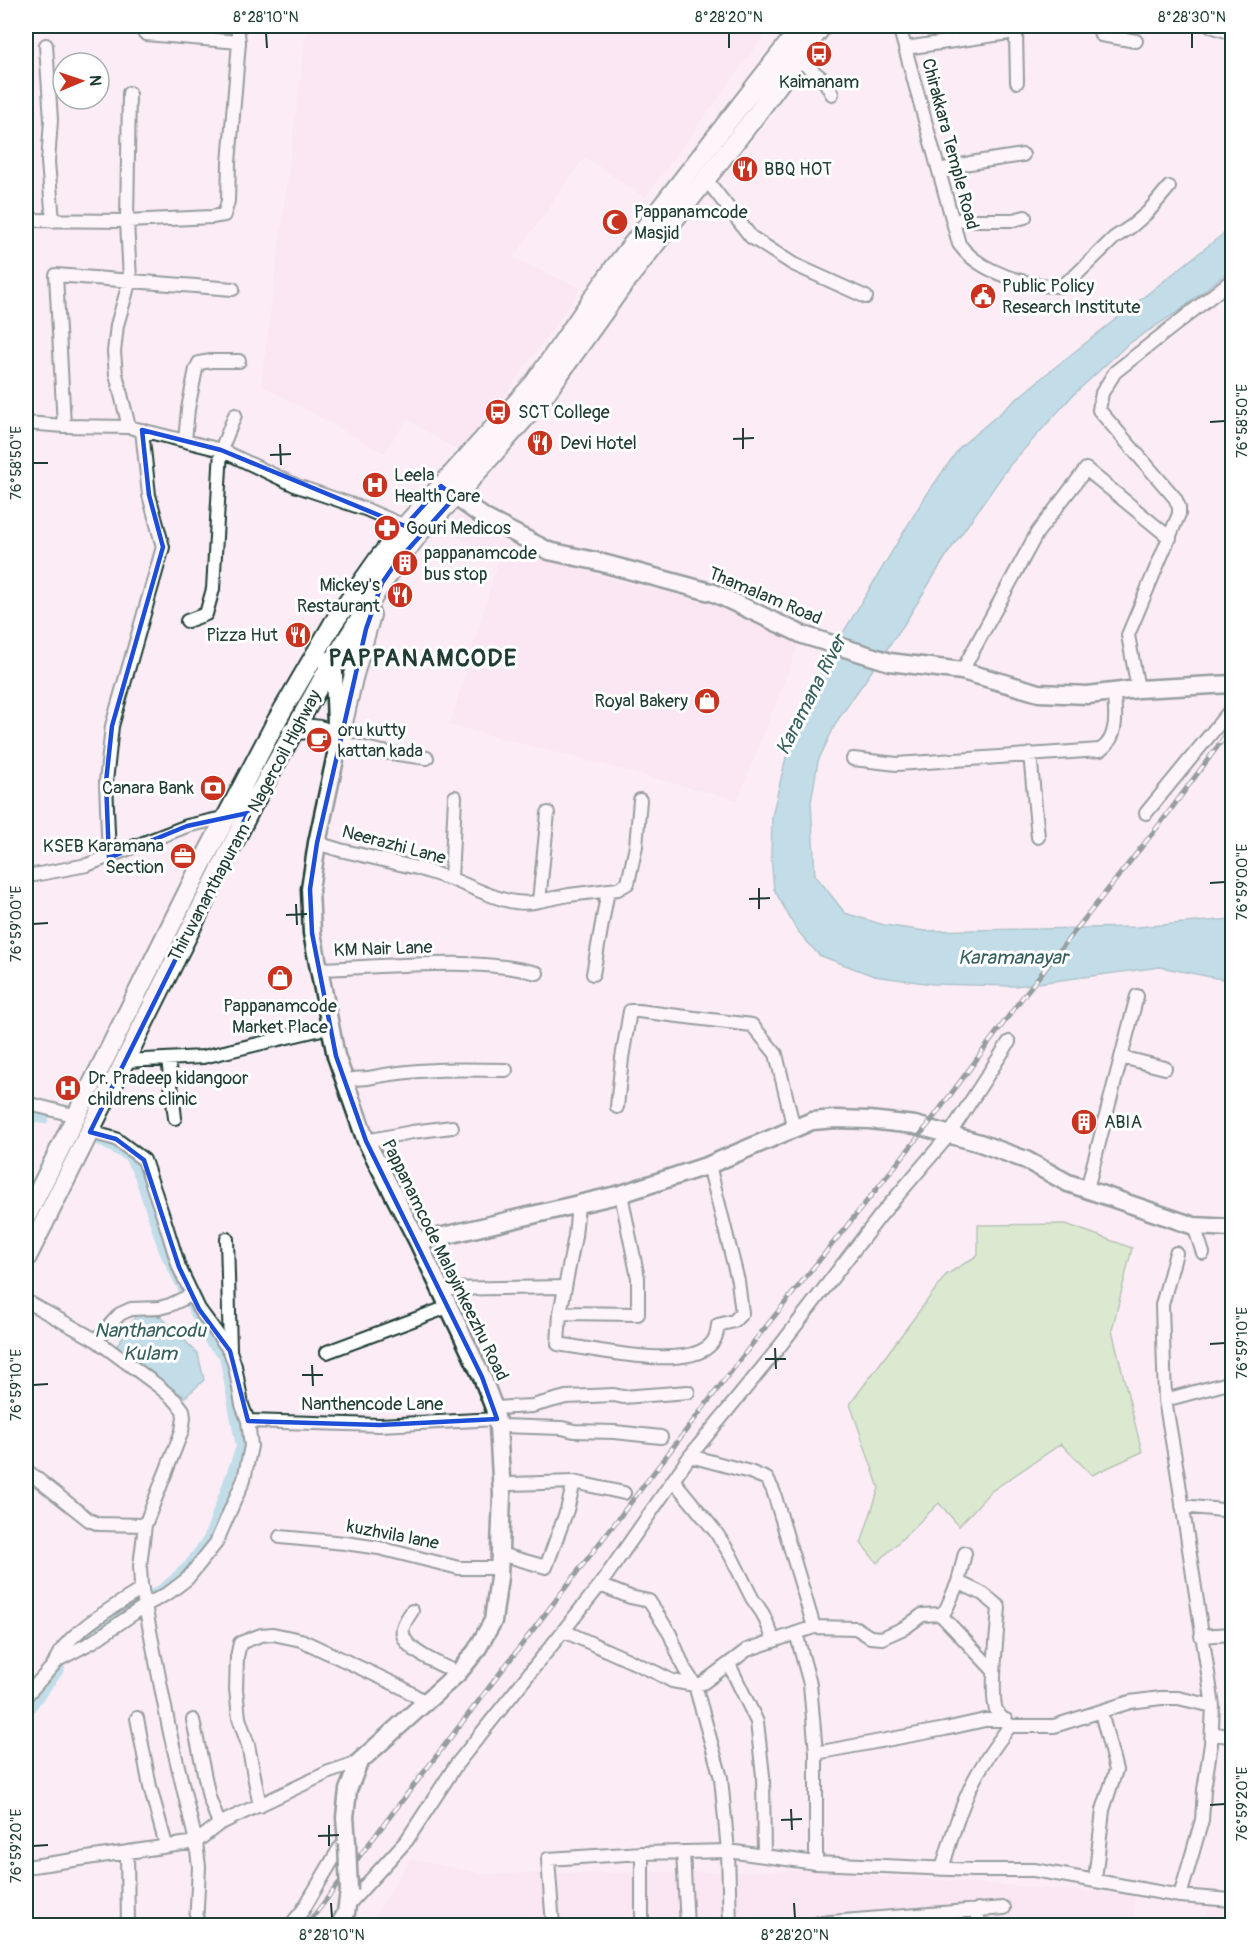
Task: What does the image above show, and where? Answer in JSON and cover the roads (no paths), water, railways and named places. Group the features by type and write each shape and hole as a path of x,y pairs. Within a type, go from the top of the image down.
{"main road":[{"name":"Thiruvananthapuram - Nagercoil Highway","path":"26,1259 251,808 292,731 382,583 448,491 535,382 614,268 802,26"},
{"name":"Thiruvananthapuram - Nagercoil Highway","path":"26,1217 199,869 277,720 334,622 379,558 405,526 448,491 540,401 620,289 756,115 822,26"},
{"path":"338,746 355,669 382,583"},
{"path":"292,731 306,728 319,730 330,736 338,746"}],"street":[{"path":"142,26 146,34 238,42"},
{"path":"26,220 127,221 224,215 228,201 238,42 237,26"},
{"name":"Chirakkara Temple Road","path":"900,26 959,244 967,255 1001,274 1026,283 1061,286 1075,276 1114,238 1132,226 1169,187"},
{"path":"1099,26 1101,34 1136,41"},
{"path":"1211,26 1233,33"},
{"path":"905,48 1016,29 1017,82"},
{"path":"46,45 51,120 48,162 53,221"},
{"path":"798,59 824,80 832,94"},
{"path":"129,93 127,221 130,280 117,325 114,352 116,374 129,427"},
{"path":"939,170 1023,155"},
{"path":"705,178 751,237 793,264 866,297"},
{"path":"953,220 1013,220 1025,217"},
{"path":"64,426 56,275 233,289"},
{"path":"1138,688 1128,635 1170,538 1179,514 1179,507 1160,479 1099,410 1102,393 1115,372 1233,280"},
{"path":"184,441 188,409 199,363 239,361"},
{"path":"188,621 206,614 213,589 221,450 235,415"},
{"path":"26,423 129,427 221,450 297,486 405,526"},
{"path":"109,858 106,782 112,726 163,546 149,495 142,430"},
{"path":"962,671 1037,533 1086,469 1170,538"},
{"name":"Thamalam Road","path":"448,491 486,518 549,551 714,593 803,635 890,662 962,671 1039,693 1088,695 1138,688 1233,684"},
{"path":"319,648 333,661 355,669"},
{"name":"Pappanamcode Malayinkeezhu Road","path":"333,661 338,746 317,843 310,889 312,933 330,1027 336,1056 366,1141 418,1242 482,1377 496,1417 502,1494 493,1621 476,1651 458,1673 359,1762 348,1790 345,1817 348,1898"},
{"path":"853,759 897,764 1100,750 1107,746 1113,735 1116,710 1113,691"},
{"path":"1146,813 1233,708"},
{"path":"338,746 427,758"},
{"path":"1030,754 1038,837"},
{"name":"Neerazhi Lane","path":"317,843 384,859 452,879 455,797"},
{"path":"452,879 508,902 531,904 569,895 618,889 628,883 636,846 640,800"},
{"path":"539,901 548,813"},
{"path":"26,874 87,865 187,826 227,817"},
{"path":"593,974 608,890"},
{"name":"KM Nair Lane","path":"319,969 449,964 516,967 537,973"},
{"path":"1087,1189 1137,996"},
{"path":"617,1107 630,1011 752,1025 776,1054 794,1129"},
{"path":"125,1061 203,1057 330,1027"},
{"path":"339,1926 346,1913 348,1898 407,1840 456,1765 600,1585 690,1456 776,1351 880,1216 949,1135 1009,1042"},
{"path":"1121,1057 1165,1068"},
{"path":"168,1059 175,1119"},
{"path":"345,1081 422,1069 506,1070"},
{"path":"26,1104 77,1116"},
{"path":"418,1242 621,1194 709,1165 812,1121 836,1119 915,1125 1008,1153 1068,1183 1194,1226 1233,1228"},
{"path":"366,1141 452,1127"},
{"path":"90,1132 116,1139 144,1160 179,1267 199,1309 230,1351"},
{"path":"578,1205 575,1236 560,1313 558,1344 645,1358 685,1356 709,1347 717,1336 718,1325 734,1321 742,1313 738,1281 709,1165"},
{"path":"560,1313 638,1314 638,1278 621,1194"},
{"path":"1194,1226 1203,1252"},
{"path":"26,1696 58,1660 92,1642 187,1579 216,1543 244,1479 251,1446 248,1421 230,1351 227,1239"},
{"path":"1176,1253 1162,1305 1165,1400 1213,1706 1202,1820 1180,1896"},
{"path":"440,1289 565,1287"},
{"path":"96,1340 120,1314 131,1309 159,1308 192,1295"},
{"path":"26,1301 96,1340 157,1385 183,1410 182,1431 145,1525 140,1566 142,1588 170,1733 196,1842 199,1867 196,1926"},
{"path":"327,1352 448,1307"},
{"path":"1165,1400 1233,1382"},
{"path":"496,1417 566,1397 614,1395 623,1397 688,1392"},
{"path":"496,1417 574,1431 615,1432 661,1437"},
{"name":"Nanthencode Lane","path":"248,1421 380,1425 496,1417"},
{"path":"690,1456 750,1472 766,1479 773,1490 814,1627"},
{"path":"26,1470 89,1520 99,1524 145,1525"},
{"path":"674,1480 715,1531 730,1554 752,1598 763,1614 774,1640"},
{"path":"510,1484 574,1482 624,1493"},
{"name":"kuzhvila lane","path":"280,1537 379,1548 459,1568 499,1561 546,1567 567,1510 574,1482"},
{"path":"1182,1506 1233,1511"},
{"path":"564,1631 672,1681 695,1685 703,1683 747,1650 814,1627 856,1628 870,1637 882,1638 900,1630 922,1615 940,1614 945,1611 958,1582 965,1552"},
{"path":"958,1582 991,1599 999,1607 996,1659 993,1670 996,1712 1008,1723"},
{"path":"600,1585 630,1597 649,1601 670,1634 684,1668 695,1685 722,1778 728,1851 730,1926"},
{"path":"55,1663 61,1649 71,1638 142,1588"},
{"path":"412,1611 403,1628 404,1639 410,1648 458,1673"},
{"path":"940,1614 993,1670"},
{"path":"796,1633 810,1684 816,1753 816,1863"},
{"path":"260,1806 248,1745 239,1718 236,1689 240,1643 261,1635 273,1634 301,1640 401,1687 427,1703"},
{"path":"1201,1636 1233,1634"},
{"path":"729,1664 757,1722 763,1776 764,1855"},
{"path":"816,1753 945,1730 985,1720 1054,1726 1130,1702 1161,1698 1179,1698 1213,1706"},
{"path":"1095,1880 1103,1810 1116,1770 1101,1712"},
{"path":"137,1718 150,1787 166,1845"},
{"path":"192,1720 209,1797 219,1824"},
{"path":"942,1869 956,1823 973,1782 1008,1723"},
{"path":"1212,1733 1233,1737"},
{"path":"26,1867 196,1842 219,1824 329,1772 359,1762"},
{"path":"290,1926 303,1910 339,1849 347,1842"},
{"path":"553,1926 548,1859 642,1853 728,1851 816,1863 942,1869 1034,1870 1180,1896 1233,1900"},
{"path":"127,1852 128,1926"},
{"path":"683,1852 687,1926"},
{"path":"642,1853 642,1926"},
{"path":"819,1926 819,1923 1004,1908"},
{"path":"978,1909 978,1926"}],"water":[{"name":"Karamanayar","path":"1232,227 1232,268 1179,311 1128,344 1073,395 1009,466 948,553 903,626 837,721 818,761 811,802 815,875 845,913 884,925 925,931 1137,927 1232,919 1232,981 1160,967 1015,986 933,984 874,976 819,955 796,929 774,889 771,857 772,816 792,733 825,663 923,500 960,447 1044,376"},
{"name":"Nanthancodu Kulam","path":"137,1314 161,1317 198,1354 204,1380 185,1397 114,1350"}],"waterway":[{"path":"26,1116 44,1119"},
{"path":"93,1137 129,1157 139,1175 164,1251 183,1289"},
{"path":"153,1594 164,1588 189,1565 208,1539 241,1447 224,1355 210,1342 191,1305"},
{"path":"84,1635 136,1600"},
{"path":"26,1715 60,1669"}],"railway":[{"path":"306,1926 756,1339 928,1125 1025,994 1163,820 1232,727"}],"place":[{"name":"Kaimanam","path":"819,54"},
{"name":"BBQ HOT","path":"745,169"},
{"name":"Pappanamcode Masjid","path":"615,222"},
{"name":"Public Policy Research Institute","path":"983,296"},
{"name":"SCT College","path":"498,412"},
{"name":"Devi Hotel","path":"540,443"},
{"name":"Leela Health Care","path":"375,485"},
{"name":"Gouri Medicos","path":"387,528"},
{"name":"pappanamcode bus stop","path":"405,563"},
{"name":"Mickey's Restaurant","path":"400,595"},
{"name":"Pizza Hut","path":"298,635"},
{"name":"Royal Bakery","path":"707,701"},
{"name":"oru kutty kattan kada","path":"319,740"},
{"name":"Canara Bank","path":"213,788"},
{"name":"KSEB Karamana Section","path":"183,856"},
{"name":"Pappanamcode Market Place","path":"280,978"},
{"name":"Dr. Pradeep kidangoor childrens clinic","path":"68,1088"},
{"name":"ABIA","path":"1084,1122"}],"district":[{"name":"PAPPANAMCODE","path":"423,658"}],"water label":[{"name":"Karamana River","path":"811,695"}]}
